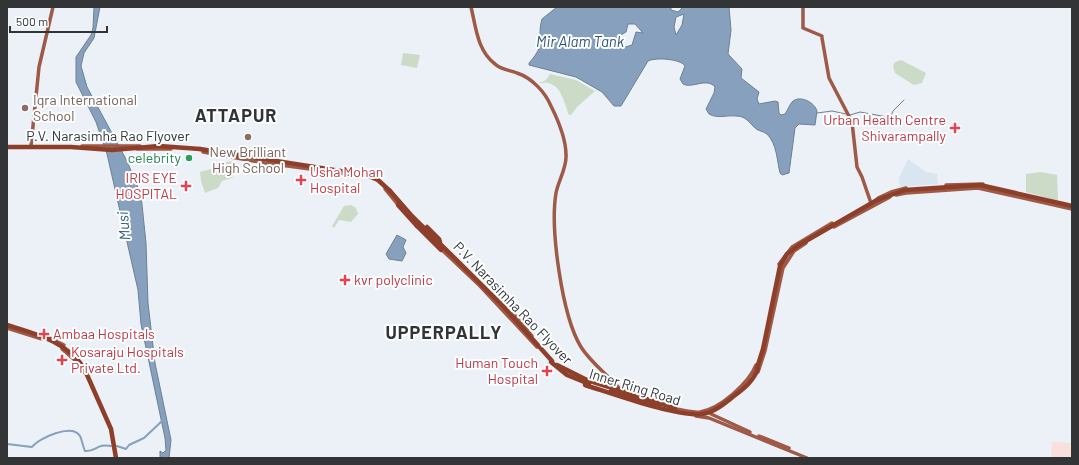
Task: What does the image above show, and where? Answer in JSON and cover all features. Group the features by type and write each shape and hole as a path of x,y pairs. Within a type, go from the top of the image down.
{"highway":[{"name":"P.V. Narasimha Rao Flyover","path":"7,148 71,148 106,151 159,148 200,150 365,176 378,182 389,191 410,216 501,307 561,371 582,382 683,412 701,414 715,410 743,389 753,379 764,350 780,270 788,255 815,236 882,199 905,192 980,186 1072,207"},
{"path":"389,191 404,214 441,250"},
{"path":"389,191 427,227 439,239 440,242"},
{"path":"7,326 58,343 78,360 84,370 111,432 115,458"},
{"path":"556,366 568,377 683,412"}],"main road":[{"path":"32,146 39,67 53,7"},
{"path":"471,7 478,40 488,58 495,65 519,73 537,86 551,105 566,155 556,193 555,208 559,272 563,292 574,332 581,346 589,358 620,389"},
{"path":"803,7 803,28 822,37 827,71 852,122 857,168 862,177 872,206"},
{"path":"7,148 32,146 46,147"},
{"name":"Inner Ring Road","path":"7,148 184,146 225,150 366,174 376,178 411,215 462,262 509,310 556,366 586,382 682,410 707,410"},
{"name":"Inner Ring Road","path":"126,147 141,150 168,149 202,151 266,163 359,176 374,180 389,191 441,250 556,366 567,375 582,383 696,416 709,416"},
{"path":"811,458 709,416 707,410 735,391 752,374 762,347 781,259 792,247 813,233 870,202 903,188 978,183 1072,207"},
{"path":"709,416 751,384 757,375 765,351 783,268 788,258 794,251 815,238 892,196 906,193 978,188 1072,207"},
{"path":"506,314 509,310"},
{"path":"7,326 48,339 63,349 84,370"},
{"path":"716,417 715,413 720,408"},
{"path":"709,416 716,417 806,458"}],"shaded area":[{"path":"908,159 926,172 937,174 938,184 900,187 899,178"},
{"path":"1052,442 1072,443 1072,458 1051,458"}],"green space":[{"path":"403,53 420,55 417,68 401,65"},
{"path":"901,60 926,73 922,83 914,85 895,73 893,66 895,62"},
{"path":"550,74 576,80 595,91 577,107 571,115 569,115 559,91 553,85 548,83 539,83 546,80"},
{"path":"234,161 235,169 232,178 222,181 218,188 205,193 200,172 218,167 226,162"},
{"path":"1041,172 1057,175 1058,201 1026,192 1026,174"},
{"path":"351,205 356,208 358,214 351,222 339,220 334,228 332,226 344,206"}],"water":[{"name":"Musi","path":"94,7 100,7 94,38 84,53 81,66 87,87 127,161 141,195 146,243 148,303 155,363 171,440 169,458 160,458 160,451 163,453 166,450 165,438 141,324 138,290 107,154 96,122 76,82 76,57 91,35 93,28"},
{"name":"Mir Alam Tank","path":"557,7 671,7 671,10 678,12 683,7 729,7 731,30 728,54 742,69 741,78 759,92 757,99 759,104 775,101 778,102 779,113 781,115 785,114 793,101 796,99 804,99 816,108 815,125 799,124 795,128 789,173 782,175 780,173 775,148 767,134 757,129 742,117 716,116 709,114 706,109 714,93 715,87 708,83 691,85 683,84 680,79 685,66 679,62 662,59 648,61 621,106 614,106 602,92 576,77 529,65 540,45 540,26 542,19","holes":["684,14 682,25 676,35 674,27 676,17","628,24 635,24 643,33 636,32 632,45 619,49 615,44 616,38 626,32"]},
{"path":"397,235 406,240 403,247 406,253 402,261 389,259 386,254"}],"waterway":[{"path":"850,115 860,112 887,117 891,116 893,111 904,100"},
{"path":"817,113 832,111 846,114"},
{"path":"117,446 126,449 129,445 144,438 162,421"},
{"path":"7,444 32,447 48,436 63,431 70,431 76,432 80,436 85,451 106,445 111,446"}],"place":[{"name":"Iqra International School","path":"25,108"},
{"name":"Urban Health Centre Shivarampally","path":"955,128"},
{"name":"New Brilliant High School","path":"248,137"},
{"name":"celebrity","path":"189,158"},
{"name":"Usha Mohan Hospital","path":"301,180"},
{"name":"IRIS EYE HOSPITAL","path":"186,186"},
{"name":"kvr polyclinic","path":"345,280"},
{"name":"Ambaa Hospitals","path":"44,334"},
{"name":"Kosaraju Hospitals Private Ltd.","path":"62,360"},
{"name":"Human Touch Hospital","path":"547,371"}],"district":[{"name":"ATTAPUR","path":"236,116"},
{"name":"UPPERPALLY","path":"444,333"}]}
